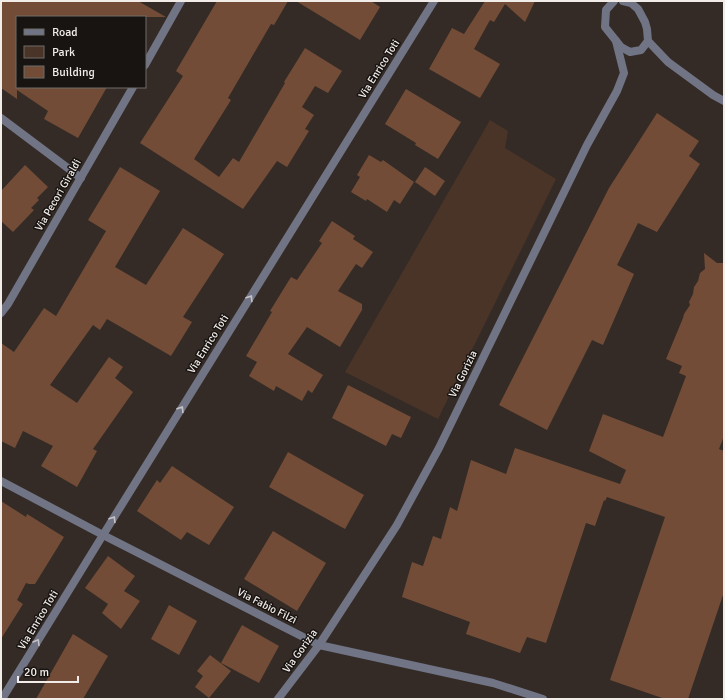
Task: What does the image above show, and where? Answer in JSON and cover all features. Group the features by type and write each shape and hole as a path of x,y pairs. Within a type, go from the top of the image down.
{"street":[{"path":"146,63 181,1"},
{"name":"Via Enrico Toti","path":"2,699 102,535 434,1"},
{"path":"613,1 606,10 605,27 621,47 630,52 641,50 648,41 648,29 638,10 631,3 623,1"},
{"name":"Via Gorizia","path":"278,699 319,645 397,525 424,476 587,145 617,91 624,73 616,41"},
{"path":"648,41 668,62 724,101"},
{"name":"Via Pecori Giraldi","path":"1,313 8,304 132,88"},
{"path":"1,118 81,178"},
{"name":"Via Fabio Filzi","path":"1,481 102,535 319,645 493,683 542,699"}],"green space":[{"path":"490,120 508,131 505,148 556,179 438,419 345,372"}],"building":[{"path":"1,1 138,1 166,17 16,16 16,88 106,88 78,138 44,119 48,111 17,90 17,99 1,88"},
{"path":"217,1 288,1 274,25 271,24 228,98 231,100 194,159 219,177 233,158 239,162 305,48 342,71 328,93 315,86 302,107 314,115 305,129 309,131 287,167 277,161 243,209 140,143 183,76 176,71"},
{"path":"296,1 371,1 380,7 360,40"},
{"path":"485,1 535,1 525,22 505,4 494,22 490,20 474,49 500,64 480,98 429,69 452,28 464,34"},
{"path":"406,89 461,122 438,159 415,145 416,143 385,124"},
{"path":"657,113 699,141 689,156 700,164 657,232 638,223 617,265 634,274 603,345 592,340 547,430 499,405 609,188"},
{"path":"369,155 381,162 383,160 414,182 400,204 394,200 387,212 367,199 366,201 351,192 360,177 357,175"},
{"path":"25,165 48,187 37,198 39,200 31,208 34,210 13,232 1,221 1,191"},
{"path":"120,167 160,191 115,267 146,285 183,228 224,254 183,317 192,322 171,356 107,319 100,330 93,325 50,385 77,403 109,357 123,367 115,378 133,392 93,449 97,451 77,487 41,466 53,446 23,431 15,448 1,441 1,343 14,352 44,308 56,316 106,231 88,220"},
{"path":"425,167 445,181 435,196 415,182"},
{"path":"332,221 355,236 353,239 373,252 362,268 356,264 338,291 362,304 362,310 340,347 307,327 288,354 323,375 312,393 308,390 302,401 276,386 274,391 249,376 257,362 246,356 272,312 270,311 291,277 297,280 322,243 319,241"},
{"path":"704,253 717,263 724,263 724,436 719,449 724,451 724,592 688,699 665,699 610,680 665,517 607,497 605,501 604,500 595,526 586,523 546,643 527,637 520,653 466,634 470,622 402,597 412,562 423,566 433,536 441,539 450,507 457,511 471,460 506,474 515,448 620,484 626,470 589,451 603,414 663,437 686,376 679,373 682,366 666,359 684,314 690,305 689,302 700,273 705,269"},
{"path":"348,385 411,417 401,438 392,434 386,446 332,418"},
{"path":"288,452 364,495 345,529 269,487"},
{"path":"172,466 234,507 209,545 187,532 181,540 137,511 157,480 160,483"},
{"path":"1,501 26,517 27,514 64,537 35,584 26,583 17,600 23,604 1,639"},
{"path":"273,531 326,563 297,611 244,579"},
{"path":"108,556 135,576 124,591 140,601 121,629 102,613 108,604 85,588"},
{"path":"169,605 197,621 179,655 151,639"},
{"path":"242,625 279,646 259,683 221,663"},
{"path":"73,634 108,656 83,699 36,699"},
{"path":"210,655 231,671 209,698 195,687 203,676 197,671"}]}
